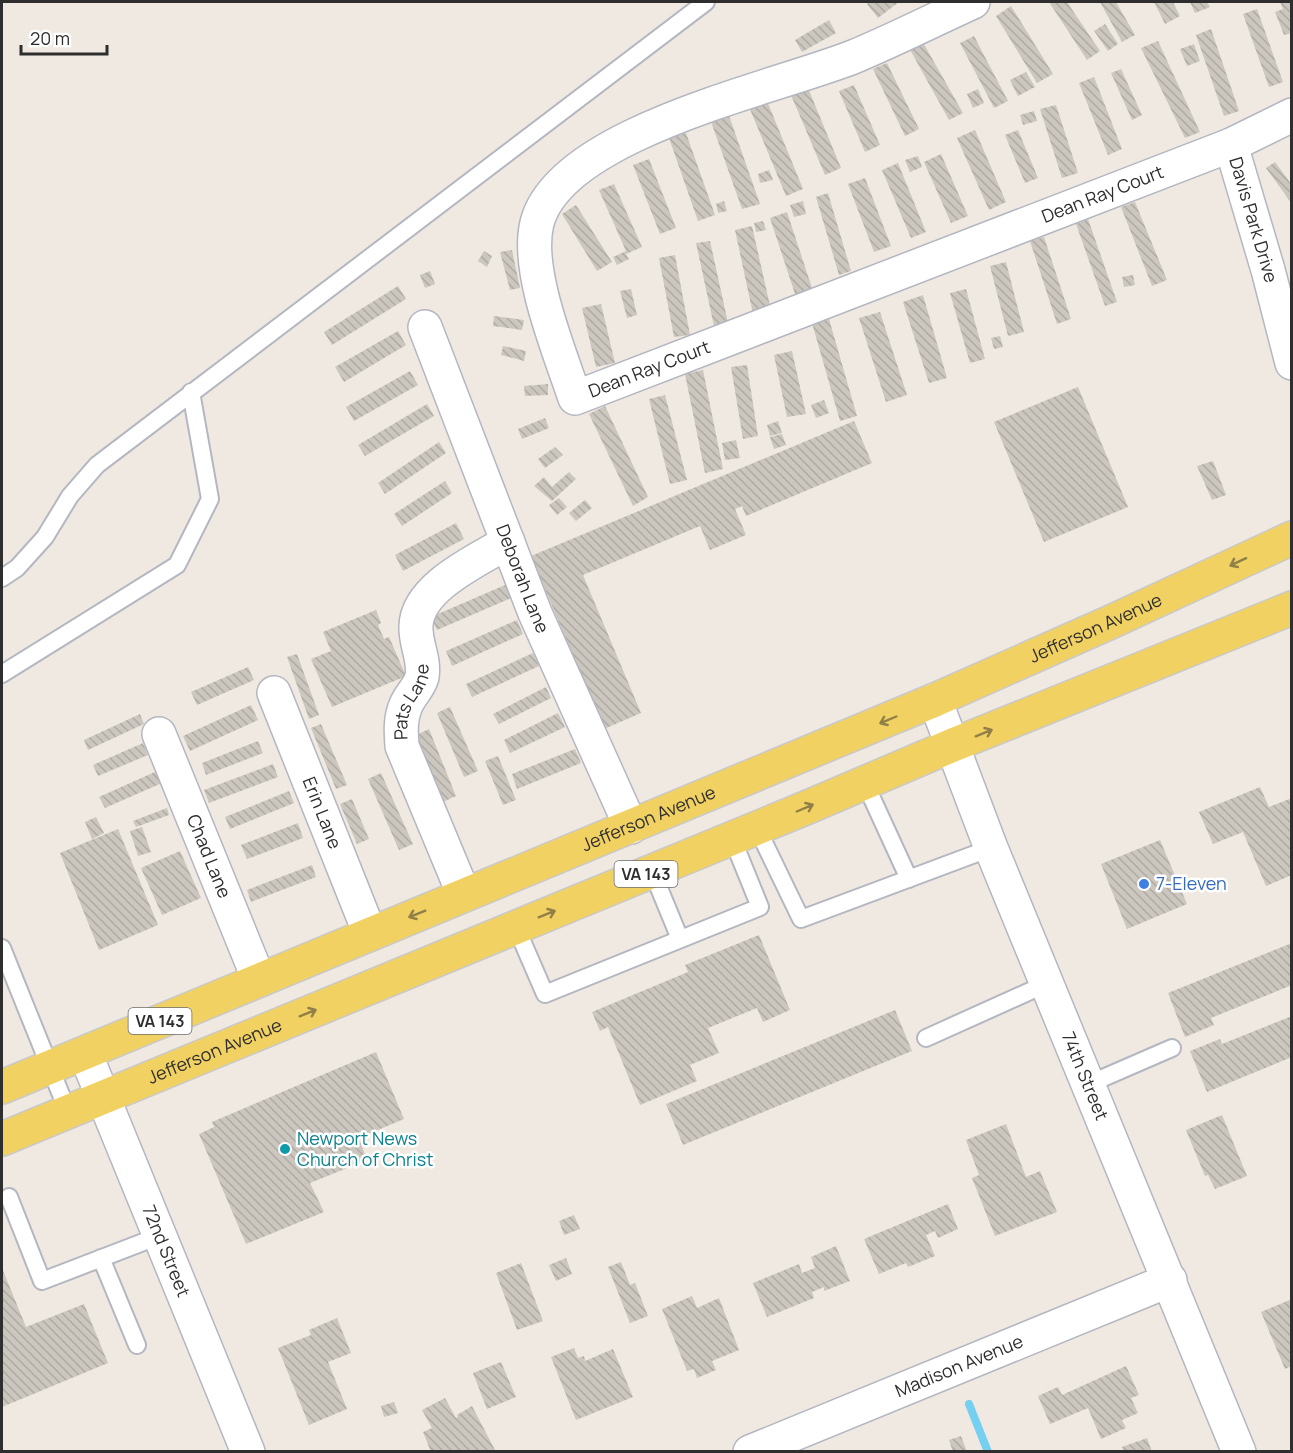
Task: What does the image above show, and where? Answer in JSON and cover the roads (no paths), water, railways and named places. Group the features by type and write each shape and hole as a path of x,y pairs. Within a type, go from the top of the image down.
{"main road":[{"name":"Jefferson Avenue","path":"2,1087 935,700 1292,538"},
{"name":"Jefferson Avenue","path":"2,1139 953,745 1292,609"}],"street":[{"name":"Dean Ray Court","path":"973,2 853,57 690,112 633,136 589,161 555,189 545,201 537,224 535,247 539,283 547,318 575,398 1231,145 1292,115"},
{"name":"Davis Park Drive","path":"1231,145 1280,269 1292,363"},
{"name":"Deborah Lane","path":"424,327 535,613 631,827"},
{"name":"Pats Lane","path":"464,895 402,746 400,725 406,704 421,679 423,660 415,628 418,610 428,596 463,568 508,542"},
{"name":"Erin Lane","path":"274,693 370,934"},
{"name":"74th Street","path":"935,700 991,848 1239,1452"},
{"name":"Chad Lane","path":"159,734 259,980"},
{"name":"72nd Street","path":"85,1053 248,1452"},
{"name":"Madison Avenue","path":"750,1452 1170,1280"}],"lane":[{"path":"2,578 17,567 45,537 70,496 97,465 706,2"},
{"path":"2,674 177,565 210,499 191,392"},
{"path":"865,783 909,879"},
{"path":"745,833 801,919 991,848"},
{"path":"516,927 545,994 760,907 745,833"},
{"path":"652,871 680,939"},
{"path":"2,948 68,1112"},
{"path":"926,1038 1048,983"},
{"path":"1089,1084 1172,1048"},
{"path":"9,1197 42,1281 159,1236"},
{"path":"101,1258 137,1345"}],"waterway":[{"path":"969,1404 988,1452"}],"place":[{"name":"7-Eleven","path":"1144,884"},
{"name":"Newport News Church of Christ","path":"285,1149"}]}
